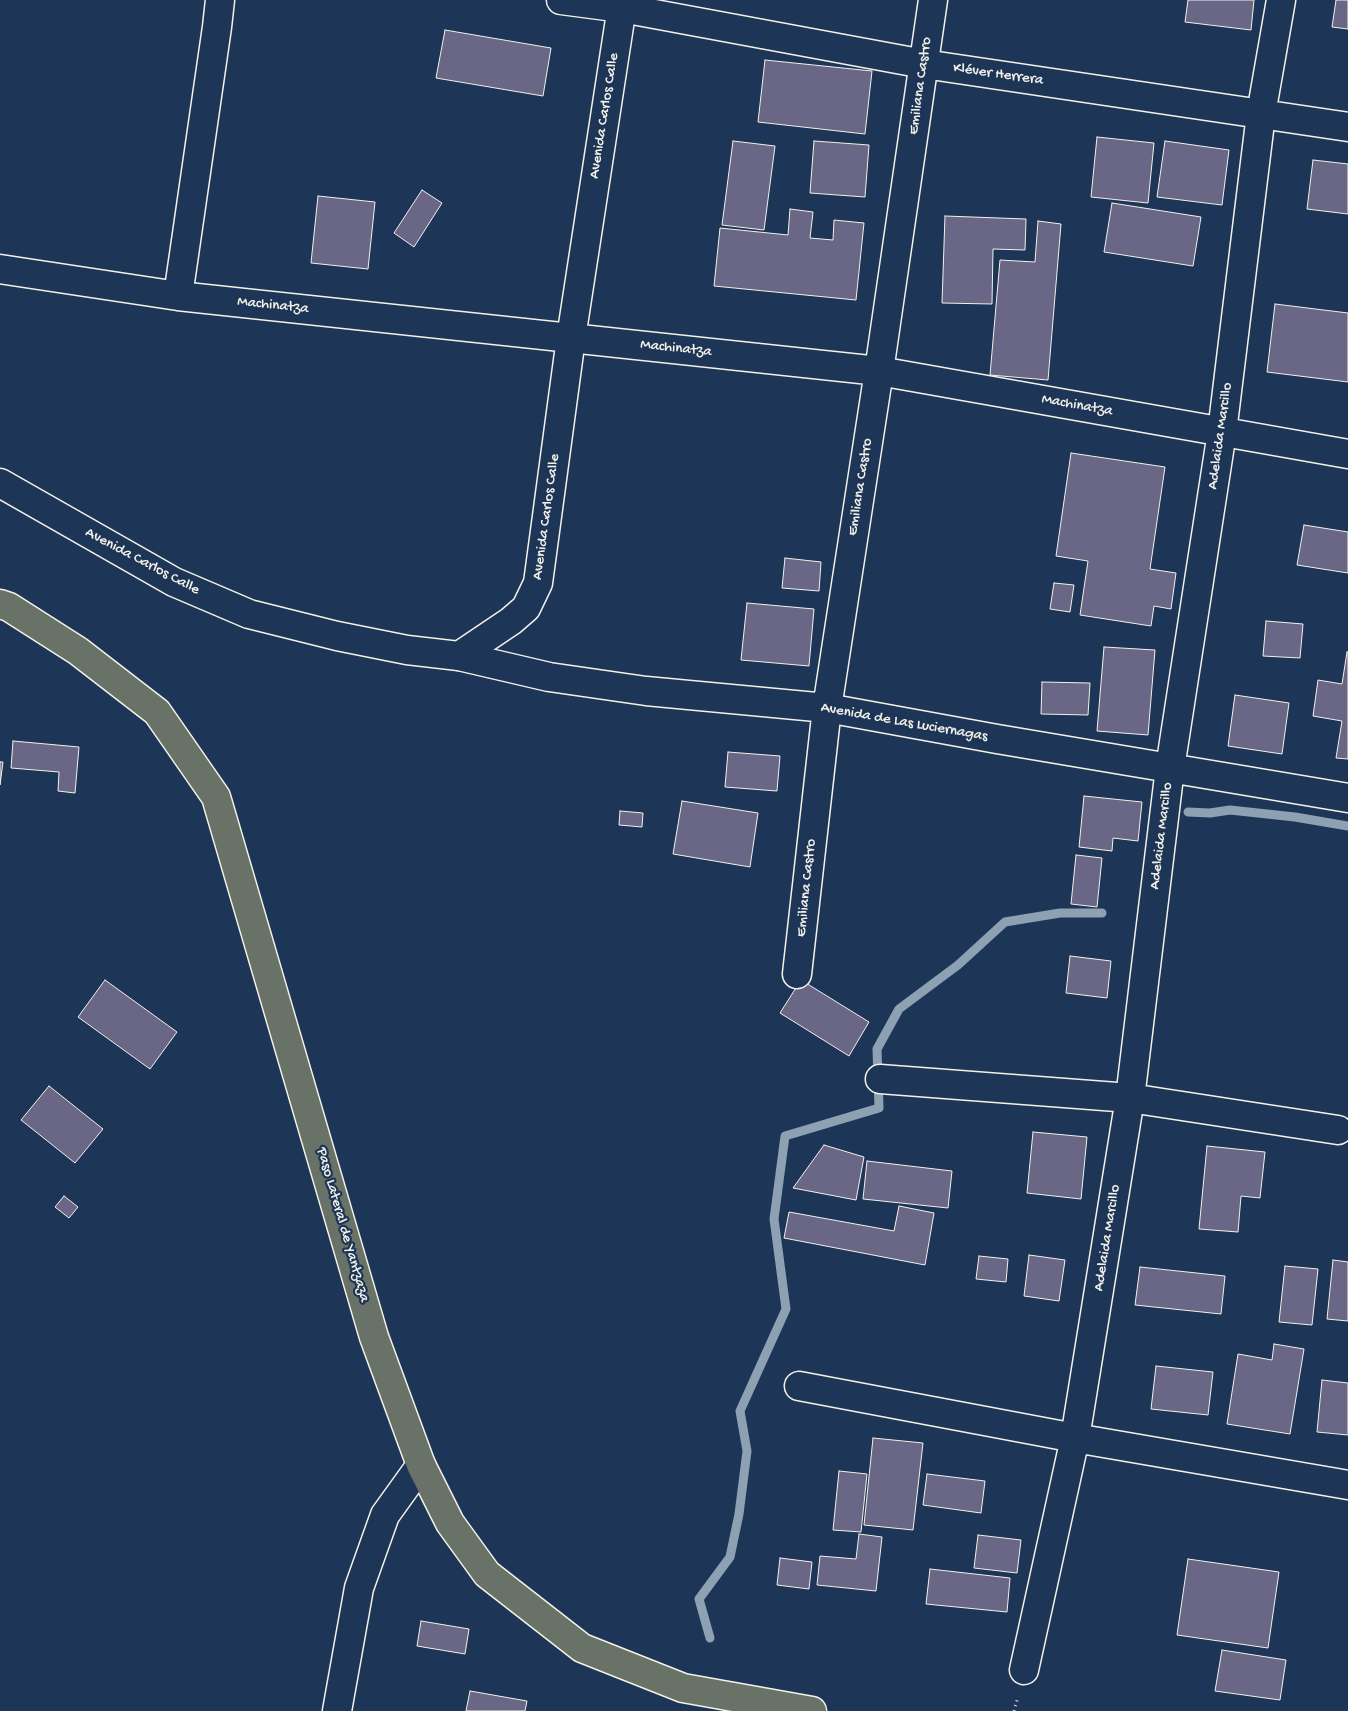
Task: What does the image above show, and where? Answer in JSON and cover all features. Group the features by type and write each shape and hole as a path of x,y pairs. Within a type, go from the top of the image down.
{"highway":[{"name":"Paso Lateral de Yantzaza","path":"0,604 9,607 78,651 156,712 216,798 374,1337 421,1465 450,1523 487,1574 582,1648 683,1688 812,1711"}],"street":[{"path":"178,296 220,0"},
{"name":"Kléver Herrera","path":"561,0 622,4 924,64 1348,127"},
{"name":"Emiliana Castro","path":"797,974 827,708 879,371 933,0"},
{"name":"Adelaida Marcillo","path":"1024,1670 1075,1438 1130,1098 1170,768 1222,432 1262,114 1281,0"},
{"name":"Avenida Carlos Calle","path":"0,483 174,582 250,614 337,636 398,648 459,656 511,621 526,608 538,584 572,338 622,4"},
{"name":"Machinatza","path":"0,269 178,296 879,371 1348,454"},
{"name":"Avenida de Las Luciernagas","path":"459,656 549,677 646,692 827,708 987,738 1348,798"},
{"path":"880,1079 1130,1098 1338,1130"},
{"path":"800,1386 1075,1438 1348,1485"},
{"path":"338,1711 359,1588 385,1515 421,1465"}],"building":[{"path":"1188,0 1254,0 1251,30 1185,22"},
{"path":"1336,0 1348,0 1348,29 1332,27"},
{"path":"445,30 551,48 543,96 436,78"},
{"path":"765,60 872,71 865,134 758,122"},
{"path":"1097,137 1154,143 1148,203 1091,197"},
{"path":"733,141 775,146 764,230 722,225"},
{"path":"814,141 869,145 865,197 810,193"},
{"path":"1165,141 1229,150 1222,205 1157,197"},
{"path":"1313,160 1348,164 1348,214 1307,209"},
{"path":"422,190 442,203 414,247 394,233"},
{"path":"318,196 375,202 368,269 311,263"},
{"path":"1112,203 1201,217 1193,266 1104,252"},
{"path":"790,209 813,212 810,238 833,240 834,220 864,223 856,300 714,286 720,228 788,235"},
{"path":"945,216 1026,219 1025,250 993,249 992,304 942,303"},
{"path":"1038,221 1061,224 1048,380 990,375 1000,260 1035,262"},
{"path":"1275,304 1348,313 1348,382 1267,372"},
{"path":"1071,453 1165,467 1150,569 1176,573 1171,609 1154,606 1151,626 1080,615 1088,561 1056,556"},
{"path":"1304,525 1348,532 1348,573 1297,565"},
{"path":"785,558 821,562 819,591 782,588"},
{"path":"1054,583 1074,585 1070,612 1050,609"},
{"path":"747,603 814,609 809,666 741,660"},
{"path":"1266,621 1303,624 1300,658 1263,656"},
{"path":"1104,647 1155,650 1148,735 1097,731"},
{"path":"1347,652 1348,759 1336,758 1342,721 1313,716 1318,680 1342,684"},
{"path":"1042,682 1090,683 1088,715 1041,714"},
{"path":"1235,695 1289,703 1282,754 1228,746"},
{"path":"13,741 79,747 75,793 58,791 59,772 11,768"},
{"path":"728,752 780,756 777,791 725,787"},
{"path":"0,762 3,762 0,785"},
{"path":"1084,796 1142,802 1138,841 1113,838 1112,851 1079,847"},
{"path":"682,801 758,813 750,867 673,854"},
{"path":"620,811 643,813 642,827 619,825"},
{"path":"1076,855 1102,858 1097,907 1071,904"},
{"path":"1070,956 1111,961 1107,998 1066,993"},
{"path":"105,980 177,1032 150,1069 78,1017"},
{"path":"801,980 869,1022 849,1056 780,1013"},
{"path":"49,1086 103,1129 75,1163 21,1120"},
{"path":"1033,1132 1087,1137 1081,1199 1027,1193"},
{"path":"824,1145 864,1157 856,1200 793,1188"},
{"path":"1207,1146 1265,1152 1260,1198 1241,1196 1238,1232 1199,1229"},
{"path":"867,1161 952,1171 948,1208 863,1199"},
{"path":"64,1196 78,1207 69,1218 55,1207"},
{"path":"899,1206 934,1213 925,1265 784,1238 789,1212 894,1231"},
{"path":"1029,1255 1065,1260 1059,1301 1024,1296"},
{"path":"979,1256 1008,1259 1006,1282 976,1279"},
{"path":"1333,1260 1348,1262 1348,1321 1327,1319"},
{"path":"1285,1266 1318,1269 1312,1325 1279,1322"},
{"path":"1140,1267 1225,1276 1221,1314 1135,1305"},
{"path":"1274,1344 1304,1349 1290,1434 1227,1424 1238,1354 1272,1360"},
{"path":"1156,1366 1213,1372 1208,1415 1151,1409"},
{"path":"1322,1380 1348,1383 1348,1435 1317,1432"},
{"path":"873,1438 923,1443 913,1530 864,1525"},
{"path":"839,1471 867,1474 861,1532 833,1530"},
{"path":"927,1474 985,1481 981,1513 923,1505"},
{"path":"859,1534 882,1537 876,1591 817,1585 820,1556 856,1559"},
{"path":"978,1535 1021,1540 1017,1573 974,1568"},
{"path":"780,1558 812,1562 809,1589 777,1585"},
{"path":"1188,1559 1279,1572 1268,1648 1177,1635"},
{"path":"930,1569 1010,1578 1007,1612 926,1604"},
{"path":"421,1621 469,1629 465,1654 417,1646"},
{"path":"1222,1650 1286,1660 1280,1700 1215,1691"},
{"path":"470,1691 527,1701 525,1711 466,1711"}],"waterway":[{"path":"1188,812 1210,813 1230,810 1295,817 1348,826"},
{"path":"710,1638 699,1599 730,1557 739,1514 747,1451 740,1411 786,1309 774,1219 785,1136 879,1108 877,1049 899,1009 958,965 1005,922 1060,913 1102,913"}]}
